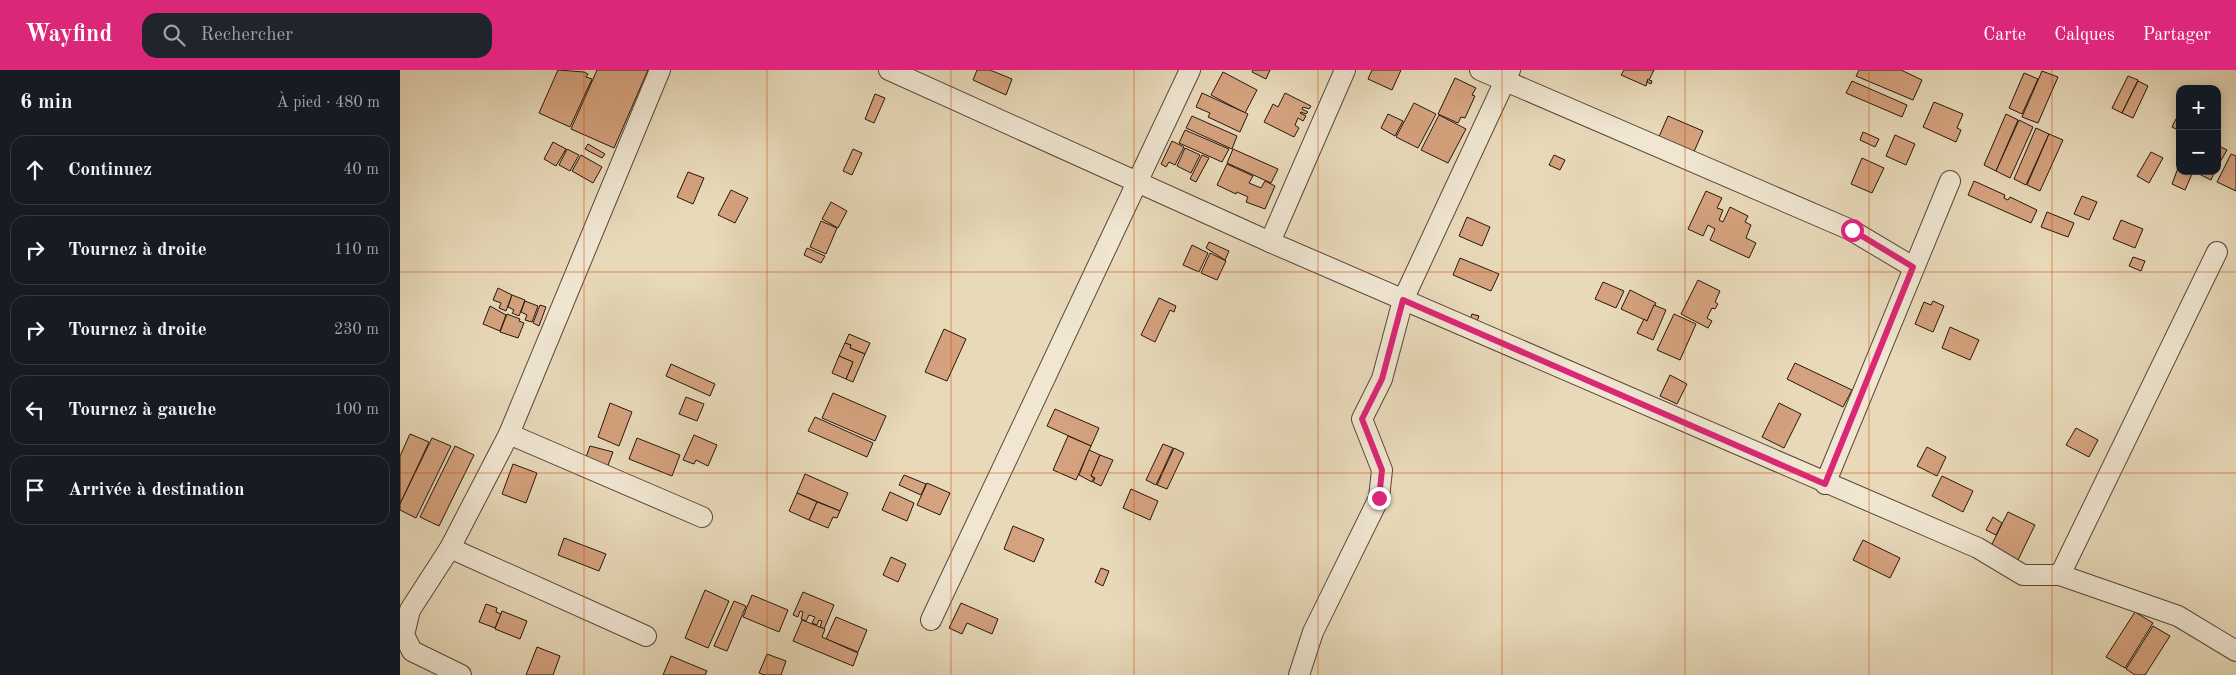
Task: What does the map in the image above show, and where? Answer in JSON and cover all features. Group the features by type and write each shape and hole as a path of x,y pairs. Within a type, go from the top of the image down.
{"street":[{"path":"461,675 412,652 404,635 410,610 450,548 509,434 660,70"},
{"path":"889,70 1270,242 1825,484 1978,548 2023,575 2060,575 2178,616 2236,651"},
{"path":"931,620 1190,70"},
{"path":"1270,242 1345,70"},
{"path":"1480,70 1507,75 1852,230 1913,267"},
{"path":"1299,675 1313,632 1379,498 1382,470 1362,419 1382,379 1403,300 1507,75"},
{"path":"1825,484 1950,181"},
{"path":"2060,575 2217,252"},
{"path":"509,434 702,517"},
{"path":"450,548 646,636"}],"building":[{"path":"558,70 584,72 588,74 586,77 592,79 570,127 539,113"},
{"path":"597,70 648,70 614,148 571,129"},
{"path":"977,70 990,70 1012,79 1006,95 973,80"},
{"path":"1253,70 1270,70 1266,79 1252,72"},
{"path":"1372,70 1401,70 1392,90 1368,79"},
{"path":"1624,70 1654,70 1649,80 1652,81 1651,84 1647,82 1646,86 1621,75"},
{"path":"1859,70 1901,70 1922,80 1913,100 1856,76"},
{"path":"2042,71 2058,77 2038,123 2022,117"},
{"path":"1223,72 1257,90 1245,113 1211,95"},
{"path":"2024,73 2038,79 2022,114 2009,108"},
{"path":"2128,76 2138,80 2122,113 2112,108"},
{"path":"1455,78 1476,88 1472,95 1475,96 1465,118 1461,117 1458,123 1438,114"},
{"path":"1852,81 1907,105 1902,117 1846,93"},
{"path":"2138,81 2148,86 2133,118 2122,113"},
{"path":"1202,93 1248,114 1240,132 1208,117 1210,113 1196,107"},
{"path":"1285,93 1311,106 1309,109 1303,107 1302,109 1308,112 1306,114 1300,113 1306,116 1303,121 1298,118 1295,125 1299,128 1294,137 1264,122 1273,104 1278,107"},
{"path":"875,94 885,98 874,123 865,119"},
{"path":"1934,102 1963,114 1957,128 1961,130 1956,142 1923,127"},
{"path":"1414,103 1436,114 1418,148 1396,137"},
{"path":"1388,114 1403,121 1395,136 1381,128"},
{"path":"2006,114 2018,120 1996,171 1984,165"},
{"path":"1439,115 1466,129 1448,163 1421,150"},
{"path":"1192,116 1237,136 1232,149 1186,128"},
{"path":"1668,116 1703,131 1693,154 1658,139"},
{"path":"2176,119 2176,129 2172,127"},
{"path":"2019,120 2033,127 2010,178 1996,171"},
{"path":"2036,128 2049,134 2026,185 2014,179"},
{"path":"1185,130 1229,149 1222,162 1179,143"},
{"path":"1863,132 1879,139 1875,147 1860,140"},
{"path":"2049,134 2063,140 2040,191 2027,185"},
{"path":"1895,135 1915,144 1906,165 1886,156"},
{"path":"1172,141 1184,147 1175,165 1169,162 1166,167 1161,164"},
{"path":"553,142 566,149 556,166 544,159"},
{"path":"588,144 605,154 602,158 585,149"},
{"path":"2221,147 2227,150 2221,160"},
{"path":"1185,148 1200,155 1191,173 1177,166"},
{"path":"567,149 579,155 570,171 559,165"},
{"path":"853,149 862,153 852,175 843,171"},
{"path":"1233,149 1278,169 1271,183 1227,163"},
{"path":"2151,152 2163,158 2149,183 2137,176"},
{"path":"2231,154 2236,156 2236,191 2217,182"},
{"path":"581,155 602,167 593,183 572,171"},
{"path":"1202,155 1209,158 1196,182 1190,179"},
{"path":"1554,155 1565,160 1560,170 1549,165"},
{"path":"1862,158 1884,168 1872,193 1851,184"},
{"path":"1227,164 1253,176 1249,183 1261,188 1265,181 1275,186 1265,209 1246,202 1248,197 1237,192 1236,194 1217,185"},
{"path":"688,172 704,178 693,204 677,197"},
{"path":"2176,173 2176,175 2192,175 2185,190 2172,184"},
{"path":"2201,175 2213,175 2211,180"},
{"path":"1974,181 2005,195 2004,198 2008,200 2010,197 2037,210 2031,223 1968,195"},
{"path":"731,190 748,198 735,223 718,215"},
{"path":"1706,191 1722,198 1717,208 1723,210 1719,220 1723,222 1730,207 1748,216 1745,222 1751,225 1746,238 1756,243 1749,258 1710,240 1715,229 1708,225 1703,236 1688,229"},
{"path":"2082,196 2097,202 2089,220 2074,214"},
{"path":"831,202 847,211 838,228 822,219"},
{"path":"2047,212 2074,223 2068,237 2041,227"},
{"path":"1467,217 1490,227 1482,246 1459,236"},
{"path":"2121,220 2143,229 2135,248 2113,239"},
{"path":"821,221 837,228 826,254 810,247"},
{"path":"1209,242 1229,251 1225,260 1206,248"},
{"path":"1192,245 1208,253 1199,272 1183,265"},
{"path":"807,248 825,256 821,263 804,255"},
{"path":"1210,253 1226,261 1217,280 1201,273"},
{"path":"2133,257 2145,261 2141,271 2129,266"},
{"path":"1460,258 1499,274 1491,291 1453,275"},
{"path":"1698,280 1720,291 1715,302 1718,304 1715,309 1712,308 1707,318 1712,321 1708,328 1681,314"},
{"path":"1603,282 1624,291 1616,308 1595,299"},
{"path":"498,288 512,295 506,311 499,308 501,303 493,300"},
{"path":"1630,290 1656,303 1647,321 1621,309"},
{"path":"512,295 525,300 519,316 512,313 514,310 508,307"},
{"path":"1159,298 1176,306 1174,312 1170,310 1155,342 1141,335"},
{"path":"525,301 538,306 532,322 525,320 527,315 521,312"},
{"path":"1933,301 1944,306 1933,332 1915,324 1924,302 1931,305"},
{"path":"540,305 546,307 539,326 533,323"},
{"path":"1654,305 1666,310 1653,340 1637,333 1644,319 1647,321"},
{"path":"490,306 506,315 500,331 483,324"},
{"path":"507,314 520,319 519,321 524,323 518,338 500,332"},
{"path":"1472,314 1479,316 1476,324 1469,322"},
{"path":"1674,314 1696,324 1680,360 1657,350"},
{"path":"1950,327 1979,340 1970,360 1942,348"},
{"path":"944,329 966,339 947,381 925,372"},
{"path":"849,334 870,343 865,354 850,348 851,345 845,343"},
{"path":"845,343 851,345 850,348 865,354 853,382 846,379 853,362 839,356"},
{"path":"839,356 853,362 846,379 832,373"},
{"path":"1795,363 1852,390 1843,407 1787,379"},
{"path":"671,364 715,384 710,396 666,376"},
{"path":"1670,375 1687,384 1677,404 1660,396"},
{"path":"833,393 886,416 875,441 822,418"},
{"path":"686,397 704,404 697,421 679,414"},
{"path":"610,403 632,412 619,446 598,437"},
{"path":"1779,403 1801,414 1784,448 1762,437"},
{"path":"1055,409 1099,428 1091,446 1047,426"},
{"path":"815,417 873,443 867,457 808,431"},
{"path":"2076,428 2098,440 2089,457 2066,445"},
{"path":"410,434 429,442 400,504 400,456"},
{"path":"694,435 717,445 708,466 696,460 694,464 683,460"},
{"path":"1068,436 1091,446 1076,480 1053,470"},
{"path":"432,438 451,446 416,518 400,510 400,504"},
{"path":"637,438 680,455 672,476 629,459"},
{"path":"1163,444 1173,448 1156,485 1146,480"},
{"path":"455,446 474,455 439,526 420,517"},
{"path":"590,446 613,452 607,468 585,460"},
{"path":"1927,447 1946,457 1937,476 1917,466"},
{"path":"1174,448 1184,453 1167,489 1157,485"},
{"path":"1089,450 1100,455 1091,476 1094,478 1092,482 1079,475"},
{"path":"1100,455 1113,460 1101,486 1093,482 1095,478 1091,476"},
{"path":"513,464 537,473 526,503 502,494"},
{"path":"805,474 848,493 840,511 797,493"},
{"path":"904,475 926,484 921,495 899,485"},
{"path":"1942,476 1973,491 1963,512 1932,496"},
{"path":"927,483 950,493 940,515 917,505"},
{"path":"1131,489 1158,501 1150,520 1123,508"},
{"path":"890,492 914,503 907,521 882,510"},
{"path":"797,493 817,502 809,520 789,511"},
{"path":"817,502 840,511 837,518 833,517 828,528 809,520"},
{"path":"2008,512 2035,525 2018,560 1991,546"},
{"path":"1993,517 2002,523 1996,535 1986,530"},
{"path":"1013,526 1044,539 1034,562 1004,549"},
{"path":"564,538 606,554 599,571 558,555"},
{"path":"1863,540 1900,558 1890,578 1853,560"},
{"path":"891,557 906,564 898,582 883,575"},
{"path":"1101,568 1109,571 1103,586 1095,582"},
{"path":"705,590 729,601 708,648 685,638"},
{"path":"803,592 834,605 824,629 820,627 822,621 819,620 817,625 812,623 815,617 809,615 806,621 801,619 803,612 800,611 798,617 793,615"},
{"path":"752,595 788,610 779,632 743,617"},
{"path":"734,601 746,606 727,651 714,646"},
{"path":"961,603 998,619 992,634 967,623 962,634 949,628"},
{"path":"486,604 497,608 496,612 501,614 495,628 479,622"},
{"path":"502,611 527,621 520,639 495,629"},
{"path":"2135,612 2153,623 2125,668 2106,657"},
{"path":"836,617 867,630 858,652 826,639"},
{"path":"802,620 825,629 822,637 858,653 853,666 793,641"},
{"path":"2153,626 2170,636 2145,675 2135,675 2126,669"},
{"path":"537,647 560,656 553,675 526,675"},
{"path":"767,654 786,661 781,675 759,673"},
{"path":"671,656 707,671 705,675 663,675"}],"route":[{"path":"1379,498 1382,470 1362,419 1382,379 1403,300 1825,484 1913,267 1852,230"}]}
